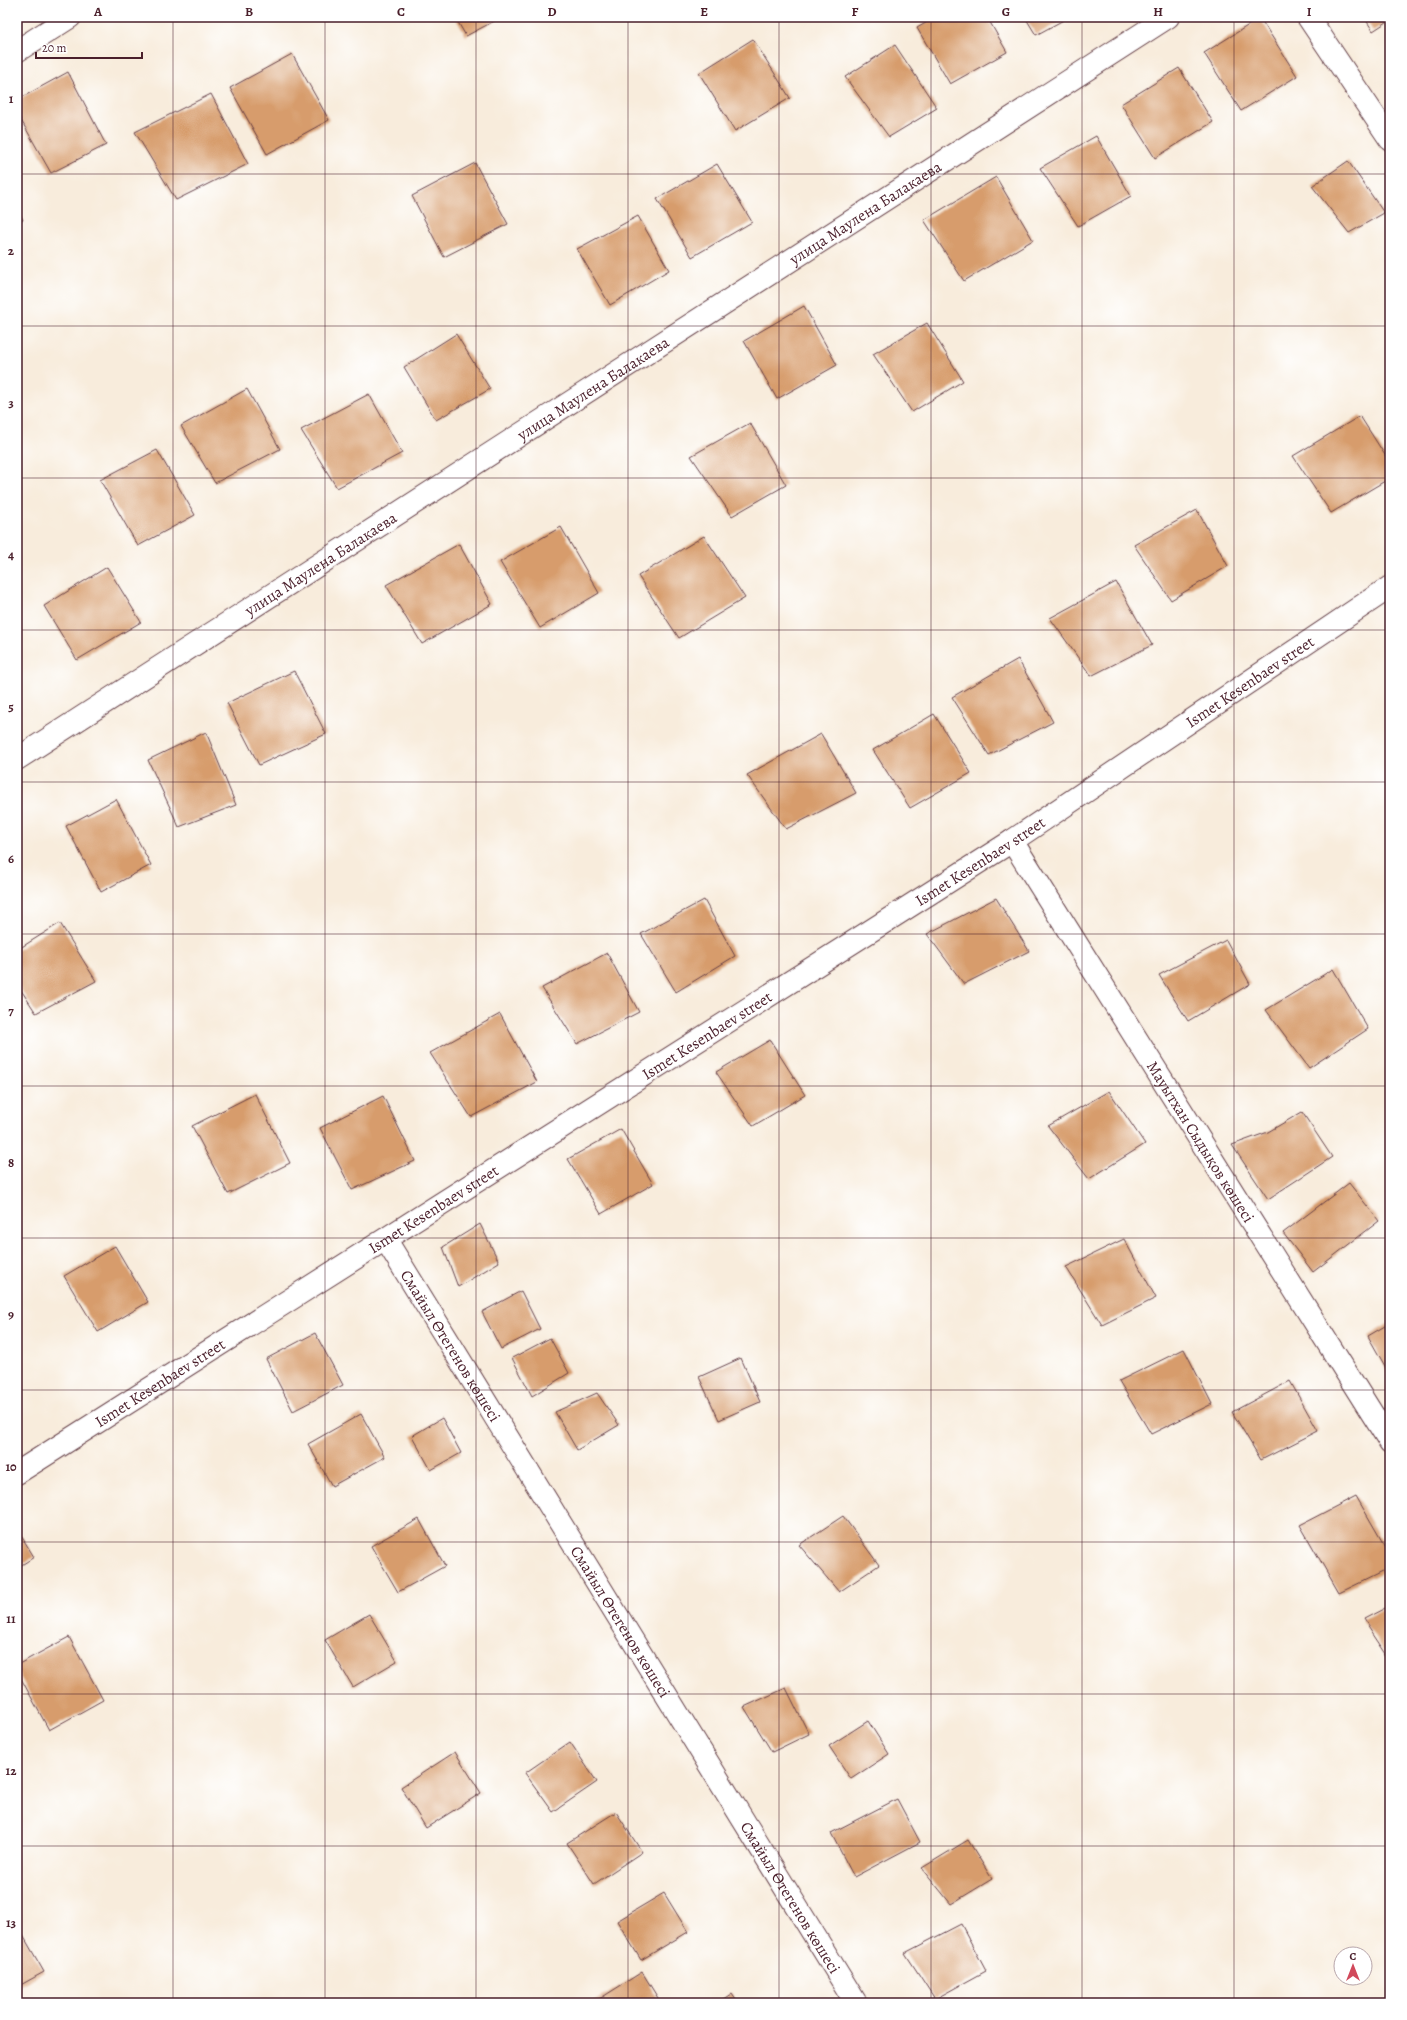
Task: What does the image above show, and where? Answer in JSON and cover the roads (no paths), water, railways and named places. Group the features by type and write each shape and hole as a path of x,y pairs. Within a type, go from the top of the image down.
{"street":[{"path":"17,51 70,17"},
{"name":"улица Маулена Балакаева","path":"17,759 1168,17"},
{"path":"1308,17 1390,139"},
{"name":"Ismet Kesenbaev street","path":"17,1473 1012,841 1390,587"},
{"name":"Мауытхан Сыдықов көшесі","path":"1012,841 1390,1442"},
{"name":"Смайыл Өтегенов көшесі","path":"386,1240 856,2003"}]}
